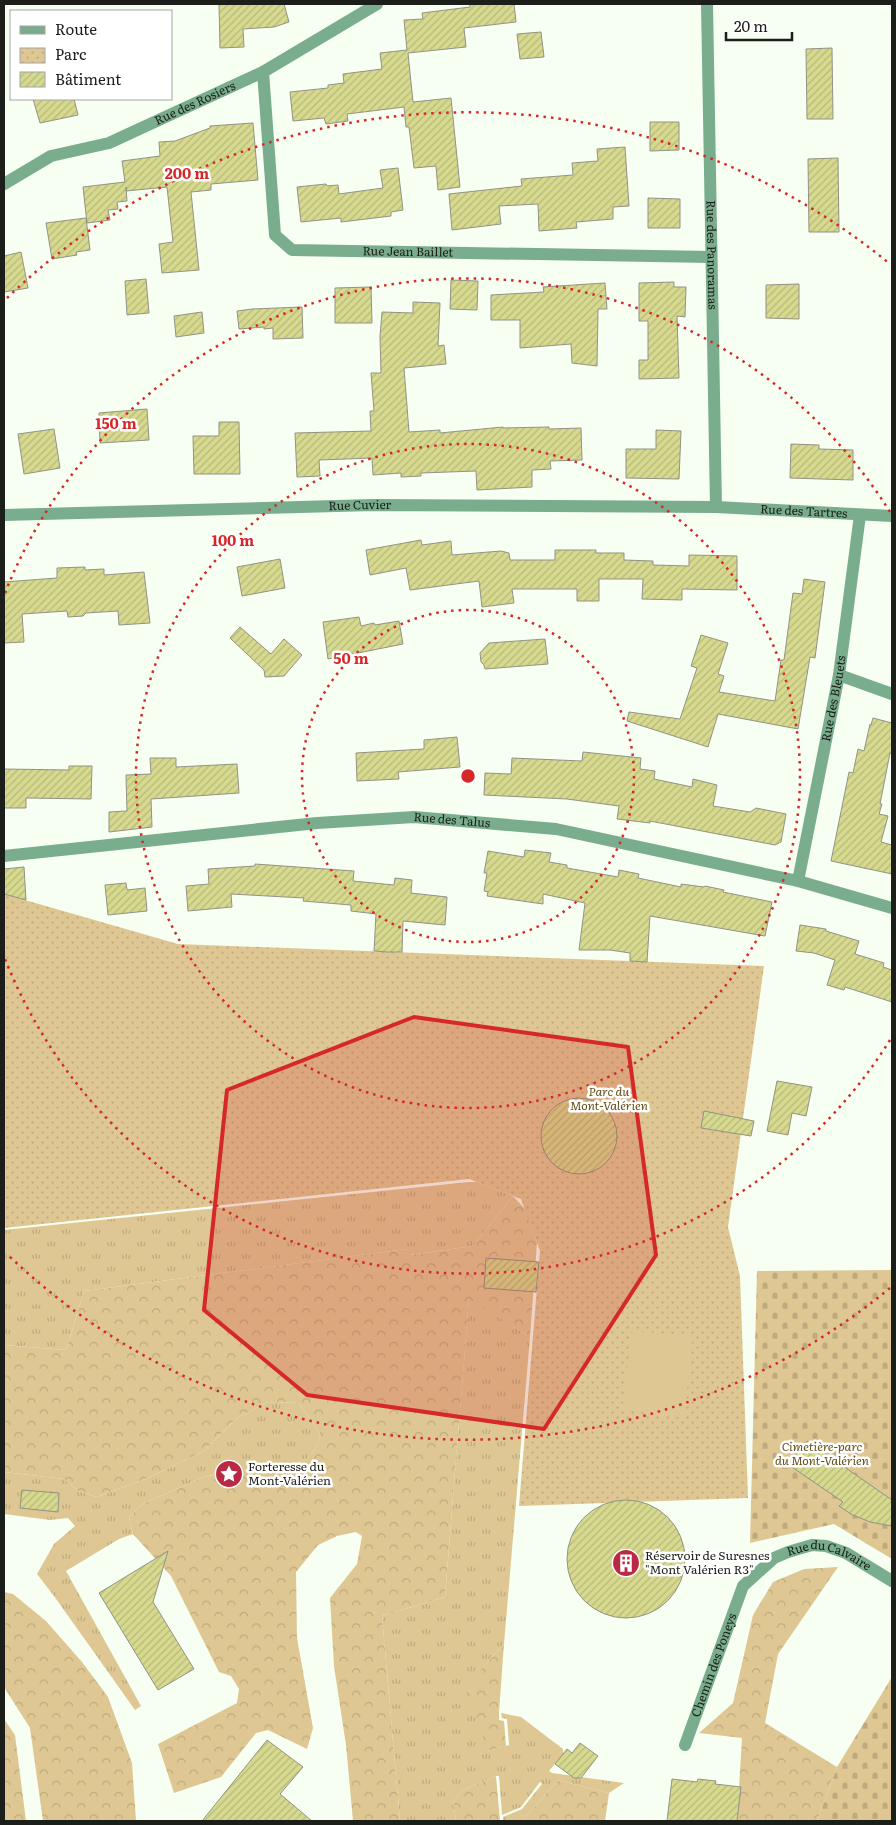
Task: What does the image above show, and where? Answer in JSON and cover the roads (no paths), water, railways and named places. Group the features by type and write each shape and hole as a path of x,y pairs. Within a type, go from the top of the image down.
{"street":[{"name":"Rue des Rosiers","path":"4,184 51,156 109,142 264,72 377,4"},
{"name":"Rue des Panoramas","path":"707,4 716,507"},
{"name":"Rue Jean Baillet","path":"264,72 275,235 292,250 711,257"},
{"name":"Rue Cuvier","path":"4,515 373,505 716,507"},
{"name":"Rue des Tartres","path":"716,507 892,516"},
{"name":"Rue des Bleuets","path":"798,882 839,675 860,515"},
{"path":"839,675 892,694"},
{"name":"Rue des Talus","path":"4,856 317,823 414,817 556,829 798,882 892,908"},
{"name":"Rue du Calvaire","path":"743,1586 774,1558 812,1545 826,1546 846,1553 868,1564 892,1581"},
{"name":"Chemin des Poneys","path":"685,1745 743,1586"}],"place":[{"name":"Forteresse du Mont-Valérien","path":"229,1474"},
{"name":"Réservoir de Suresnes \"Mont Valérien R3\"","path":"626,1563"}],"park label":[{"name":"Parc du Mont-Valérien","path":"609,1099"},
{"name":"Cimetière-parc du Mont-Valérien","path":"822,1454"}]}
